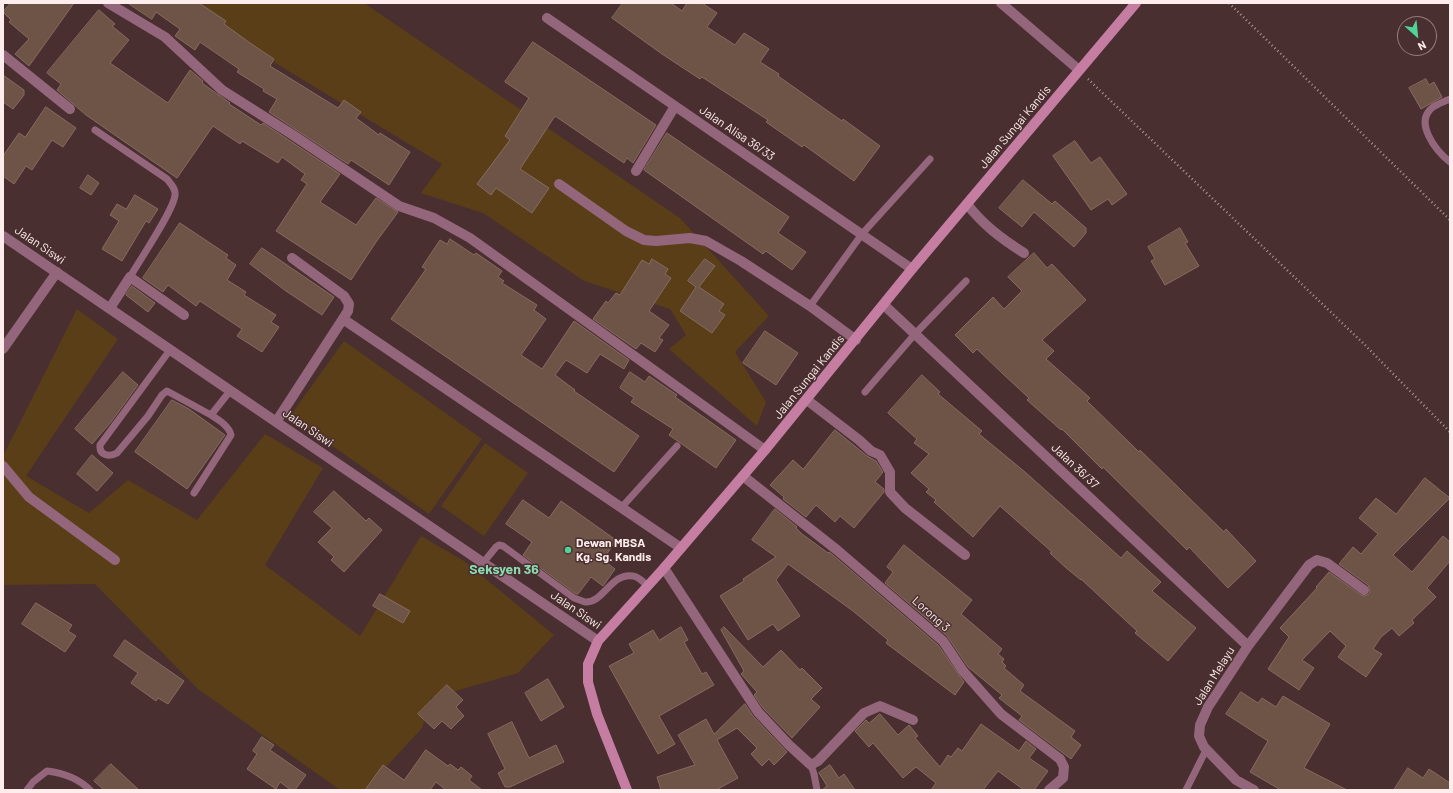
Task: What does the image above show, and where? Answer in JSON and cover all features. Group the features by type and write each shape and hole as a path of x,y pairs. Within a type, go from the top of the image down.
{"street":[{"path":"108,3 165,37 222,90 293,135 399,206 434,218 470,238 765,450"},
{"path":"1001,3 1079,70"},
{"name":"Jalan Sungai Kandis","path":"627,790 597,714 588,682 588,664 598,640 664,568 765,450 856,340 912,269 1136,3"},
{"name":"Jalan Alisa 36/33","path":"547,18 912,269"},
{"path":"3,55 70,109"},
{"path":"636,171 675,106"},
{"path":"558,184 626,231 644,240 656,241 690,238 706,241 741,261 810,306 856,340"},
{"path":"967,204 989,229 1024,253"},
{"name":"Jalan Siswi","path":"3,236 598,640"},
{"path":"276,422 348,311 349,304 344,296 292,258"},
{"path":"3,349 56,272"},
{"path":"110,308 130,277 184,315"},
{"name":"Jalan 36/37","path":"884,305 1248,646"},
{"path":"343,318 681,548"},
{"path":"807,400 871,451 880,455 890,472 890,492 905,508 964,555"},
{"path":"3,466 29,497 115,560"},
{"name":"Lorong 3","path":"742,476 837,550 943,641 963,671 1001,714 1060,760 1064,767 1063,778 1049,790"},
{"name":"Jalan Melayu","path":"1254,790 1236,780 1206,750 1199,736 1200,725 1208,707 1248,646 1309,565 1317,560 1327,563 1364,590"},
{"path":"664,568 758,712 789,745 811,765 818,761 864,713 880,706 913,720"}],"lane":[{"path":"1450,99 1432,108 1425,119 1426,133 1441,155 1450,162"},
{"path":"96,130 167,179 174,187 175,195 170,210 130,277"},
{"path":"810,306 862,234 930,159"},
{"path":"865,392 915,334 966,281"},
{"path":"170,350 100,447 105,455 110,456 117,453 136,431 162,395 167,391 219,420 228,429 230,435 194,493"},
{"path":"211,415 230,391"},
{"path":"621,508 677,446"},
{"path":"483,563 496,547 499,545 503,546 574,598 586,602 594,600 617,579 624,576 634,576 648,586"},
{"path":"1186,790 1206,750"},
{"path":"811,765 817,790"},
{"path":"27,790 33,782 46,771 63,773 82,782 90,790"}],"path":[{"path":"1229,3 1450,220"},
{"path":"1079,70 1365,345 1450,432"}],"shaded area":[{"path":"183,3 364,3 680,218 769,316 735,352 766,402 757,426 669,349 686,335 670,309 584,281 483,213 421,193 442,164 181,6"},
{"path":"77,309 118,339 26,476 89,513 128,480 197,520 265,434 323,468 265,565 360,636 421,536 464,561 554,635 518,673 431,698 422,728 365,790 340,790 198,689 95,584 3,585 3,456"},
{"path":"344,341 482,439 429,514 290,416"},
{"path":"485,443 528,473 484,536 441,506"}],"building":[{"path":"11,3 74,3 29,66 15,54 29,39 9,22 11,20 3,12"},
{"path":"128,3 199,3 226,21 224,24 274,59 270,66 338,108 344,100 361,112 356,118 379,135 380,133 410,152 389,185 351,160 348,164 269,112 277,99 263,91 264,89 237,72 239,69 200,42 195,50 175,36 180,29 156,12 152,19"},
{"path":"623,3 671,3 682,11 687,3 702,3 717,13 707,27 735,45 744,33 769,49 760,62 779,74 778,76 842,121 843,119 880,146 854,181 804,145 802,147 766,122 768,120 702,77 700,79 612,18"},
{"path":"99,10 115,24 112,26 129,40 110,63 168,103 190,70 203,81 202,83 230,103 229,104 261,125 263,123 340,174 320,202 356,225 376,198 398,212 351,280 276,231 307,184 301,180 305,174 282,157 278,163 242,141 240,144 213,126 177,178 86,115 57,90 61,84 47,73"},
{"path":"533,42 656,125 633,163 627,158 624,163 555,116 520,169 549,188 532,213 496,188 491,195 477,184 510,140 505,136 529,98 505,82"},
{"path":"3,75 24,90 24,95 13,109 3,102"},
{"path":"1426,79 1429,85 1434,82 1442,97 1421,109 1409,88"},
{"path":"46,107 76,128 63,147 52,140 32,170 26,166 14,184 3,176 3,156 19,133 25,137"},
{"path":"667,133 789,217 778,233 806,252 792,270 766,251 763,254 644,170"},
{"path":"1075,141 1091,163 1100,157 1127,194 1112,205 1108,199 1091,210 1053,156"},
{"path":"88,175 99,183 91,195 80,188"},
{"path":"1023,180 1052,204 1055,201 1086,228 1086,233 1074,247 1034,212 1022,227 999,208"},
{"path":"135,195 158,209 149,223 146,221 122,261 102,249 119,221 110,215 117,204 126,209"},
{"path":"180,223 228,255 226,258 236,265 227,280 246,292 244,295 276,315 271,322 279,327 262,352 237,336 242,329 200,301 196,306 168,285 163,292 143,278"},
{"path":"1180,228 1188,242 1185,243 1199,266 1165,285 1151,261 1155,259 1148,247"},
{"path":"450,239 474,255 476,253 502,271 498,277 504,281 502,283 537,305 534,310 546,319 521,355 542,369 574,321 629,360 624,369 600,354 587,373 566,360 555,375 575,390 574,391 639,436 614,472 391,319 426,269 422,267 440,240 447,244"},
{"path":"262,248 334,297 322,315 286,291 250,264"},
{"path":"1034,253 1047,268 1052,264 1086,300 1042,340 1054,351 1046,359 1090,398 1087,401 1139,452 1140,450 1224,532 1226,529 1256,561 1228,588 1189,547 1187,550 1103,467 1102,469 1062,429 1061,430 1027,400 1029,398 977,349 973,353 955,335 993,297 1004,309 1022,291 1008,277"},
{"path":"652,259 668,269 665,274 671,278 649,311 669,325 659,338 663,340 655,352 641,343 636,349 593,319 606,301 608,303 616,293 620,295 642,260 649,264"},
{"path":"705,259 715,266 699,287 724,304 719,311 725,315 712,333 680,311 696,287 688,281"},
{"path":"132,286 155,303 148,312 126,295"},
{"path":"765,331 798,353 776,385 743,363"},
{"path":"123,372 138,385 111,422 92,444 75,429"},
{"path":"630,372 645,382 649,376 677,395 675,397 736,440 716,468 669,435 673,429 631,402 634,398 620,388"},
{"path":"922,375 940,392 938,394 982,431 979,434 1025,472 1121,558 1127,551 1161,582 1152,591 1196,628 1168,661 1135,633 1137,631 1081,579 1065,567 1050,553 1052,552 1000,506 973,537 934,502 936,500 926,492 929,489 911,473 929,454 914,443 917,439 888,413"},
{"path":"172,400 189,409 225,435 187,489 135,452"},
{"path":"835,430 867,456 876,461 883,472 875,482 884,489 884,492 854,528 840,516 835,522 816,505 806,517 783,499 784,497 770,485 793,460 803,469"},
{"path":"92,455 113,473 97,491 77,474"},
{"path":"1425,478 1450,498 1393,555 1412,572 1443,536 1450,542 1450,561 1427,588 1436,597 1412,620 1414,623 1399,636 1392,628 1381,637 1373,649 1382,654 1366,677 1338,657 1346,646 1330,631 1302,660 1314,668 1299,690 1268,669 1289,637 1280,628 1317,588 1316,587 1329,572 1361,595 1364,596 1369,594 1370,590 1368,585 1339,564 1353,547 1361,554 1378,534 1359,518 1376,498 1396,514"},
{"path":"334,491 366,521 369,518 382,530 344,572 331,560 334,557 318,542 332,528 314,512"},
{"name":"Dewan MBSA Kg. Sg. Kandis","path":"523,500 549,518 561,501 616,540 603,560 615,569 603,586 591,577 578,594 576,594 523,555 532,542 506,524"},
{"path":"775,509 797,527 796,528 802,534 833,555 938,645 964,682 955,695 886,643 888,640 853,611 788,564 776,580 800,616 778,631 773,624 748,640 720,596 744,581 743,579 776,557 752,540"},
{"path":"904,545 972,600 961,614 1002,649 998,654 1004,659 1002,662 1006,666 1004,668 1024,685 1020,691 1075,731 1071,737 1081,745 1071,759 1019,720 1022,716 999,698 1002,695 968,667 947,636 885,583 893,572 887,567"},
{"path":"380,594 410,611 403,623 373,606"},
{"path":"36,603 72,625 68,631 76,636 65,652 22,624"},
{"path":"681,627 688,640 684,642 702,674 706,672 714,685 659,716 675,744 658,754 609,666 634,653 629,644 653,630 659,640"},
{"path":"724,627 763,667 781,650 800,670 802,668 822,688 811,699 820,707 792,738 763,708 754,695 757,692 741,674 744,671 721,630"},
{"path":"125,640 184,681 168,704 158,698 156,701 131,683 138,673 114,656"},
{"path":"548,679 564,707 541,721 525,693"},
{"path":"447,685 463,700 456,707 464,716 451,729 442,721 434,729 418,714"},
{"path":"1241,692 1258,703 1262,698 1276,707 1283,696 1330,724 1304,768 1347,790 1281,790 1250,772 1268,741 1226,714"},
{"path":"745,704 753,716 787,752 774,765 769,759 762,766 751,754 757,748 737,728 717,740 738,778 716,790 661,790 657,777 695,765 678,735 706,719 714,734"},
{"path":"880,714 898,735 909,725 918,736 915,738 940,767 948,755 951,757 958,748 962,751 981,724 1019,751 1026,741 1036,749 1029,758 1048,771 1034,790 1024,790 998,771 983,790 931,790 936,783 916,767 903,778 873,743 869,747 855,731 866,720 869,723"},
{"path":"512,722 529,758 556,745 564,762 510,787 505,787 498,773 505,769 488,734"},
{"path":"262,737 274,745 270,750 306,775 295,790 291,790 280,782 276,789 247,769 257,754 253,751"},
{"path":"426,750 448,766 450,764 458,770 461,767 472,776 469,780 482,790 446,790 436,782 430,790 365,790 383,765 404,780"},
{"path":"111,764 139,790 104,790 94,781"},
{"path":"830,765 839,778 844,774 855,790 822,790 827,786 819,773"},
{"path":"1408,768 1423,778 1429,769 1450,783 1450,790 1394,790"}],"place":[{"name":"Dewan MBSA Kg. Sg. Kandis","path":"568,550"}],"district":[{"name":"Seksyen 36","path":"504,569"}]}
